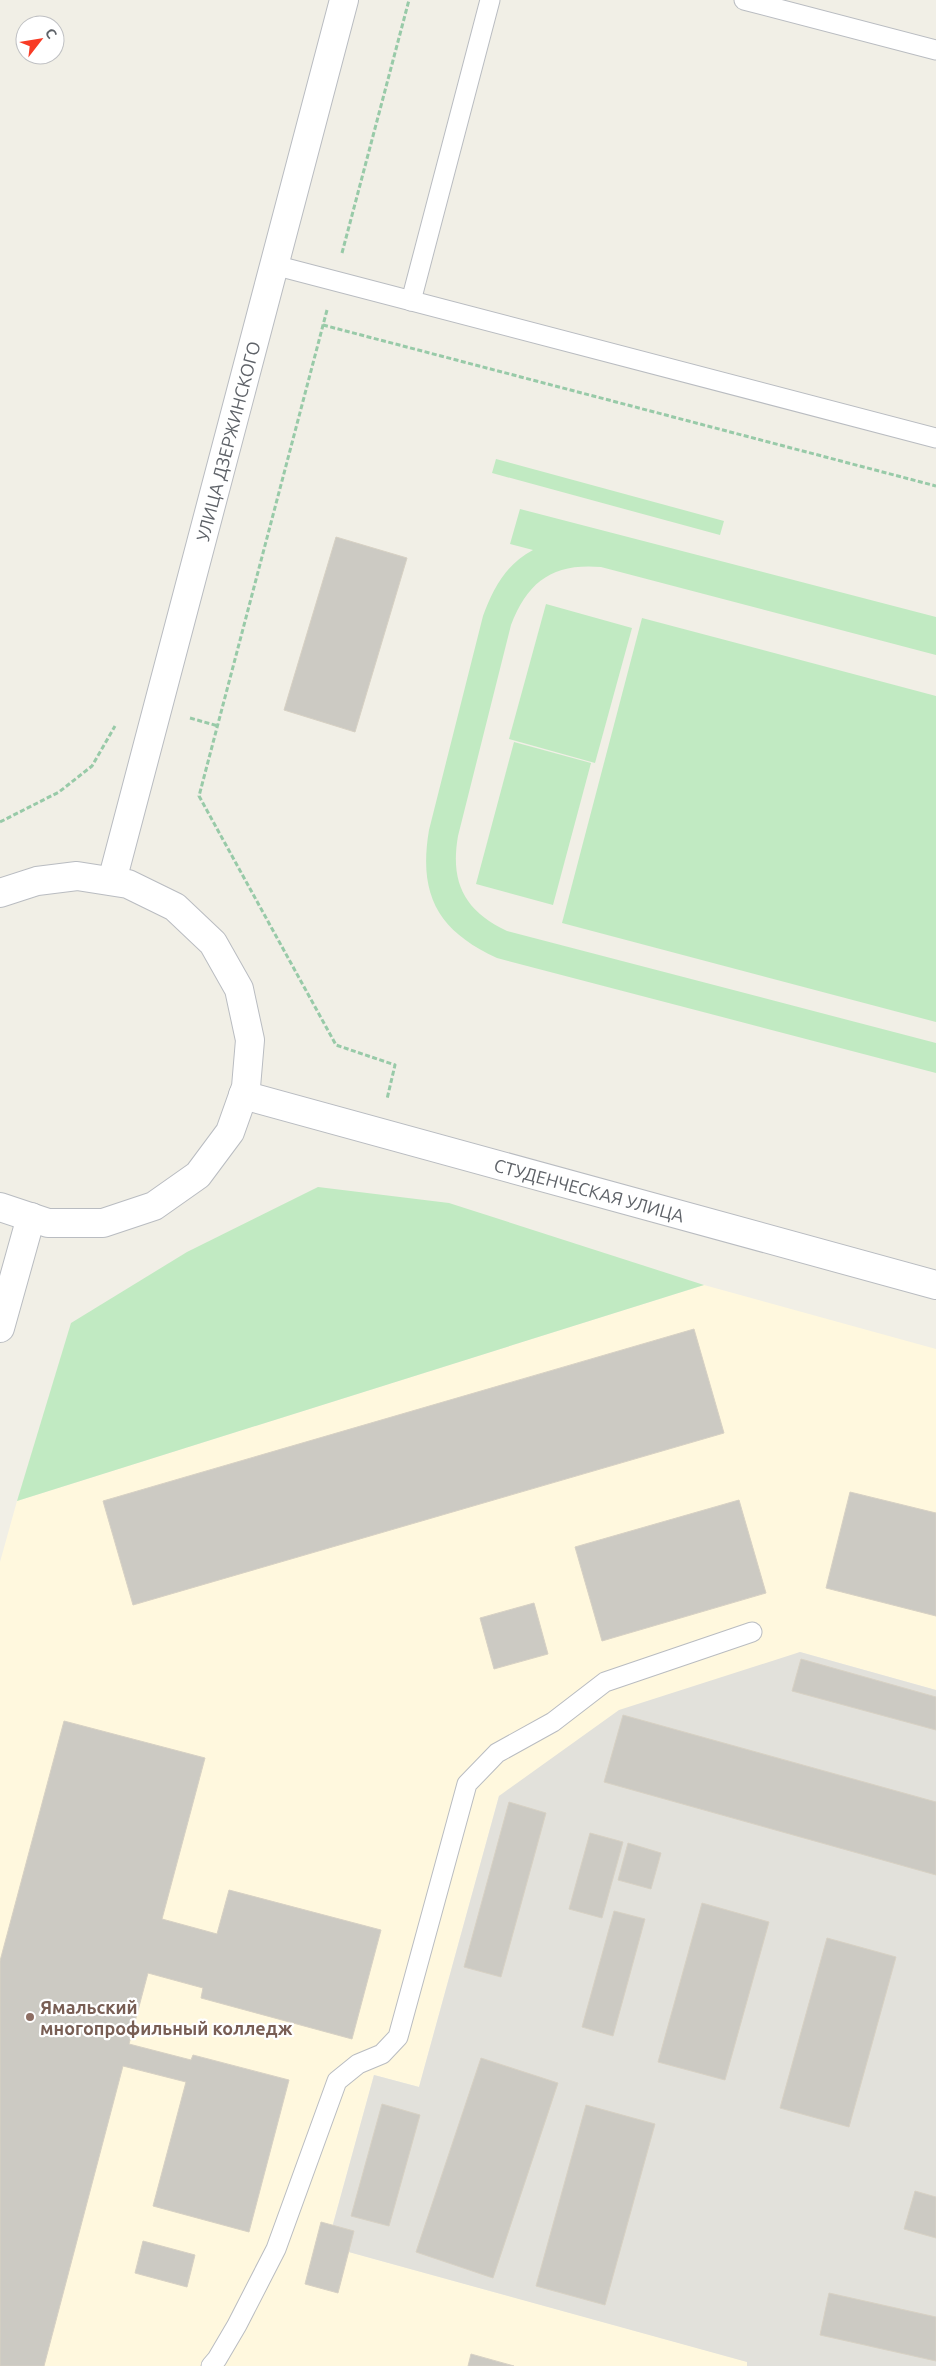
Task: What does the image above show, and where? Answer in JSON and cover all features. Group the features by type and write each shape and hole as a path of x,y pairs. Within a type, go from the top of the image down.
{"street":[{"name":"УЛИЦА ДЗЕРЖИНСКОГО","path":"112,882 344,0"},
{"path":"0,893 37,881 77,876 128,884 175,907 213,943 239,989 250,1040 246,1087 230,1132 198,1175 154,1206 103,1223 48,1223 0,1206"},
{"name":"СТУДЕНЧЕСКАЯ УЛИЦА","path":"243,1095 936,1285"},
{"path":"0,1328 31,1217"}],"lane":[{"path":"411,301 490,0"},
{"path":"744,0 936,50"},
{"path":"274,265 936,438"},
{"path":"211,2366 237,2325 276,2249 336,2081 358,2064 382,2054 398,2038 467,1784 497,1753 553,1722 605,1682 752,1632"}],"path":[{"path":"380,1133 395,1066 336,1045 200,796 409,0"},
{"path":"323,325 936,486"}],"shaded area":[{"path":"704,1285 936,1349 936,1690 800,1652 499,1796 419,2087 374,2075 327,2246 748,2362 747,2366 0,2366 0,1562 17,1501"},
{"path":"800,1652 936,1690 936,2366 747,2366 747,2362 327,2246 374,2075 419,2087 499,1796 619,1710"}],"green space":[{"path":"496,459 724,521 720,535 492,473"},
{"path":"520,509 936,617 936,655 601,567 569,568 544,578 525,597 511,625 458,836 456,867 463,893 470,904 492,923 507,931 936,1043 936,1073 497,958 460,936 447,923 437,908 430,892 426,853 429,830 483,616 491,596 508,570 515,562 533,550 510,544"},
{"path":"546,604 632,628 595,763 509,739"},
{"path":"642,618 936,696 936,1022 562,923"},
{"path":"514,742 591,763 553,905 476,884"},
{"path":"318,1187 449,1203 704,1285 17,1501 71,1323 187,1252"}],"building":[{"path":"336,537 407,558 355,732 284,710"},
{"path":"694,1329 724,1433 133,1605 103,1501"},
{"path":"850,1492 936,1513 936,1616 826,1588"},
{"path":"739,1500 766,1593 602,1641 575,1547"},
{"path":"534,1603 548,1654 494,1669 480,1618"},
{"path":"801,1659 936,1697 936,1730 792,1691"},
{"path":"623,1715 936,1802 936,1875 604,1782"},
{"path":"64,1721 205,1758 162,1919 217,1934 229,1890 381,1930 352,2039 201,1998 203,1988 148,1973 129,2044 191,2060 193,2055 289,2080 249,2232 153,2206 186,2082 123,2066 44,2366 0,2366 0,1961"},
{"path":"509,1802 546,1813 501,1977 464,1967"},
{"path":"590,1833 623,1842 602,1918 569,1909"},
{"path":"628,1843 661,1853 651,1889 618,1880"},
{"path":"702,1903 769,1922 725,2080 658,2062"},
{"path":"614,1911 645,1919 613,2036 582,2027"},
{"path":"827,1938 896,1957 849,2127 780,2108"},
{"path":"481,2058 558,2083 493,2278 416,2252"},
{"path":"382,2104 420,2115 389,2226 351,2216"},
{"path":"586,2105 655,2124 605,2305 536,2286"},
{"path":"915,2191 936,2197 936,2238 904,2229"},
{"path":"321,2222 354,2231 338,2293 305,2284"},
{"path":"143,2241 195,2255 187,2287 135,2273"},
{"path":"829,2293 936,2317 936,2361 820,2335"},
{"path":"471,2354 514,2366 468,2366"}],"place":[{"name":"Ямальский многопрофильный колледж","path":"30,2017"}]}
